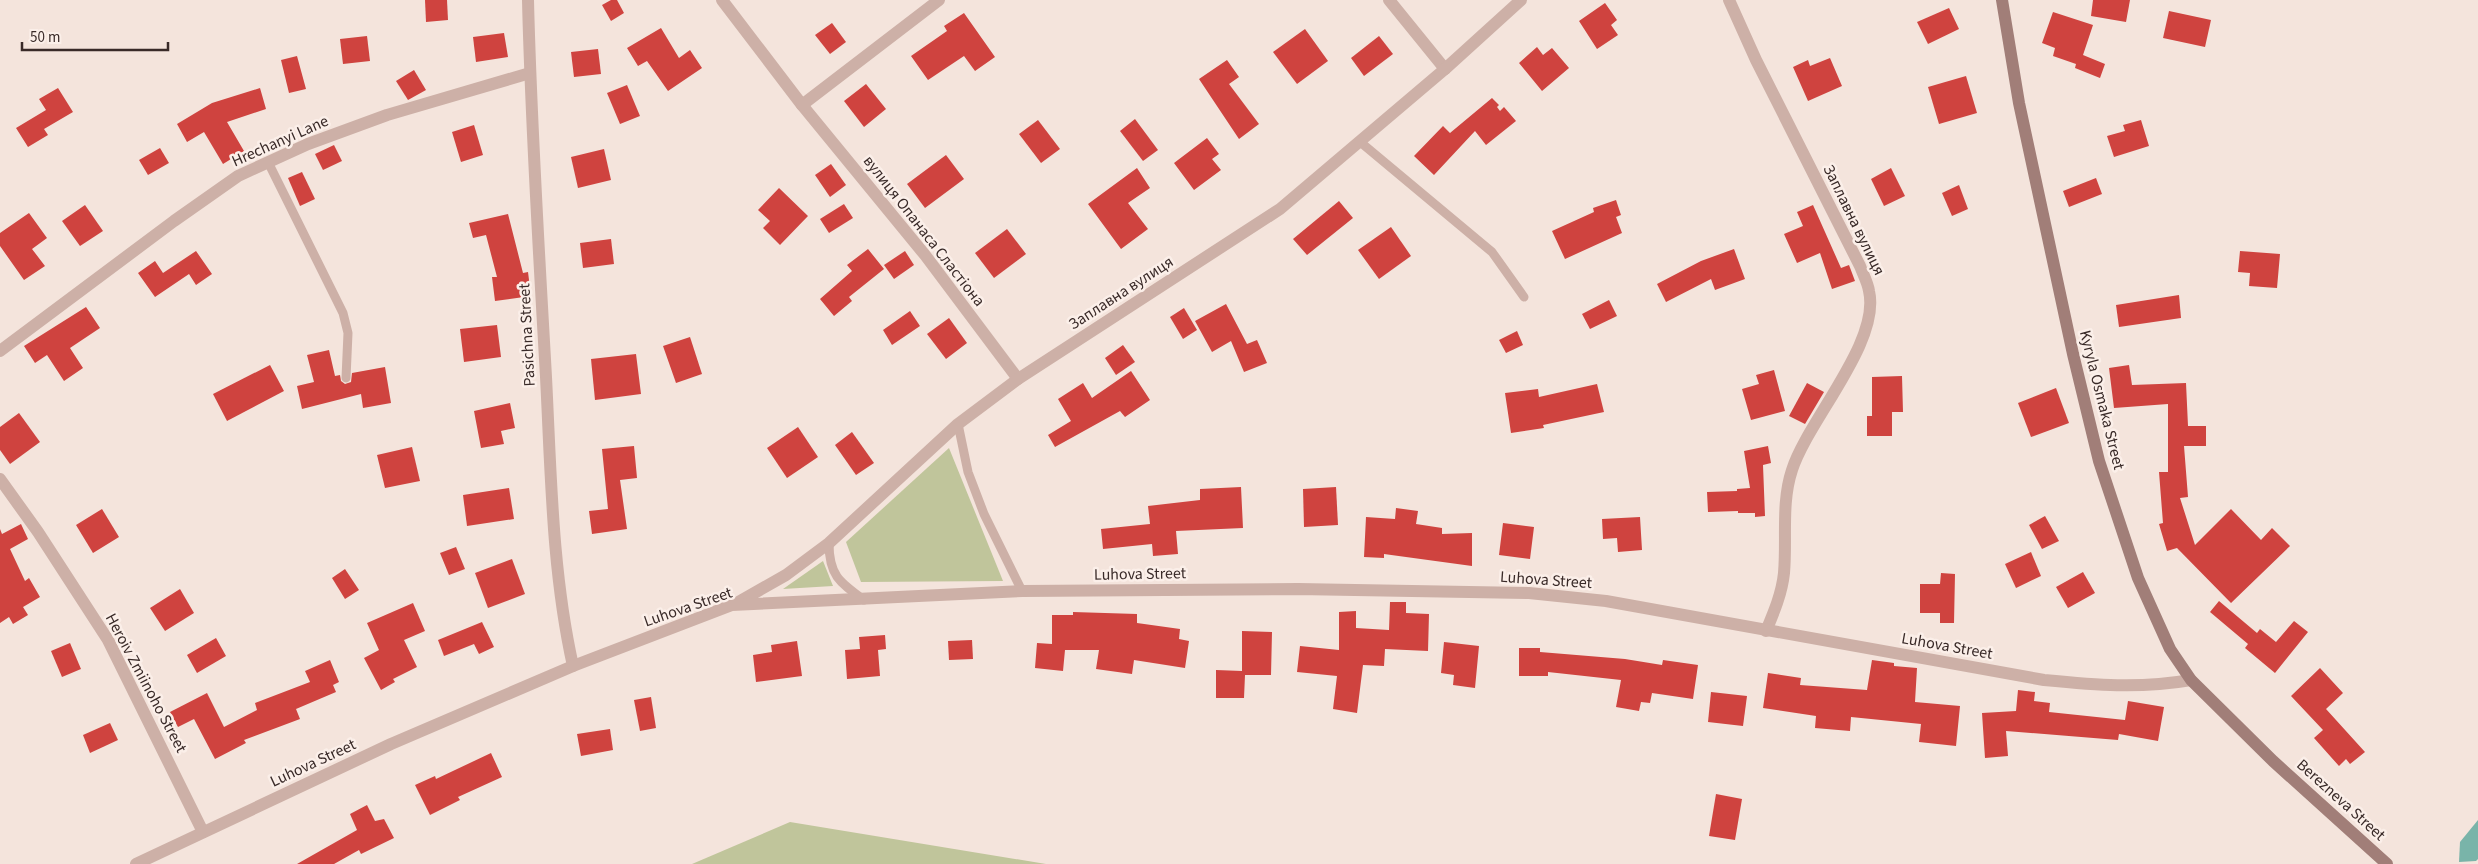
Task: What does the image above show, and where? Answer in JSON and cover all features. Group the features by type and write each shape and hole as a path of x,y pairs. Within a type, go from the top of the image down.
{"street":[{"name":"Pasichna Street","path":"528,0 530,73 552,489 562,618 573,666"},
{"name":"вулиця Опанаса Сластіона","path":"722,0 802,105 924,255 1018,379"},
{"path":"802,105 939,0"},
{"path":"1389,0 1444,69"},
{"name":"Заплавна вулиця","path":"732,605 786,575 830,543 958,424 1018,379 1280,210 1521,0"},
{"name":"Заплавна вулиця","path":"1729,0 1756,60 1860,266 1870,292 1868,323 1858,348 1804,443 1792,470 1786,500 1784,574 1776,605 1766,631"},
{"name":"Kyryla Osmaka Street","path":"2002,0 2019,103 2073,354 2099,461 2138,578 2170,649 2191,680 2272,761"},
{"name":"Hrechanyi Lane","path":"0,351 174,221 238,176 308,144 387,115 530,73"},
{"name":"Heroiv Zmiinoho Street","path":"0,479 38,532 108,640 203,832"},
{"name":"Luhova Street","path":"136,864 391,744 573,666 732,605 1022,591 1298,589 1529,593 1606,601 2044,680 2110,687 2159,685 2191,680"},
{"name":"Berezneva Street","path":"2272,761 2387,864"}],"lane":[{"path":"1359,141 1492,252 1524,297"},
{"path":"268,162 343,313 348,333 346,378"},
{"path":"958,424 968,472 984,514 1022,591"},
{"path":"830,543 829,562 839,581 864,600"}],"green space":[{"path":"949,448 1003,581 861,582 846,542"},
{"path":"823,561 833,586 783,589"},
{"path":"790,822 1046,864 692,864"}],"water":[{"path":"2478,820 2478,859 2476,861 2459,862 2460,842"}],"building":[{"path":"425,0 447,0 448,20 426,22"},
{"path":"611,0 617,0 624,13 611,21 602,5"},
{"path":"2093,0 2130,0 2126,22 2091,16"},
{"path":"1605,3 1617,20 1611,25 1618,35 1597,49 1579,21"},
{"path":"1949,8 1959,29 1928,44 1917,22"},
{"path":"2169,11 2211,20 2205,47 2163,38"},
{"path":"2053,12 2093,25 2083,55 2105,64 2100,78 2075,68 2076,64 2053,56 2055,48 2042,43"},
{"path":"964,13 995,57 975,71 964,56 928,80 911,56 947,31 944,26"},
{"path":"832,23 846,42 830,54 815,35"},
{"path":"661,28 679,58 690,50 702,68 668,91 647,61 638,66 627,48"},
{"path":"1305,29 1328,61 1297,84 1273,52"},
{"path":"504,33 508,57 476,62 473,37"},
{"path":"367,36 370,61 343,64 340,39"},
{"path":"1379,36 1393,54 1364,76 1351,58"},
{"path":"1537,47 1543,55 1552,48 1569,68 1542,91 1519,63"},
{"path":"598,49 601,74 574,77 571,52"},
{"path":"297,56 306,89 289,93 281,60"},
{"path":"1830,58 1842,86 1808,101 1793,67 1808,60 1810,66"},
{"path":"1227,60 1239,77 1229,84 1259,124 1239,139 1199,79"},
{"path":"414,70 426,90 408,100 396,81"},
{"path":"1966,76 1977,113 1939,124 1928,87"},
{"path":"866,84 886,109 864,127 844,101"},
{"path":"627,85 640,116 620,124 607,93"},
{"path":"58,88 73,112 44,129 48,135 28,147 16,128 46,110 39,99"},
{"path":"260,88 266,109 227,122 244,151 223,164 204,132 187,142 177,124 212,103"},
{"path":"1492,98 1499,105 1497,107 1500,111 1504,107 1516,121 1486,145 1475,131 1434,175 1414,156 1443,126 1450,133"},
{"path":"1135,119 1158,150 1143,161 1120,131"},
{"path":"1038,120 1060,149 1041,163 1019,134"},
{"path":"2141,120 2149,146 2114,157 2107,136 2125,131 2123,125"},
{"path":"474,125 483,155 461,162 452,132"},
{"path":"1207,138 1219,154 1212,159 1221,170 1194,190 1174,163"},
{"path":"334,145 342,161 323,170 315,154"},
{"path":"160,148 169,163 148,175 139,160"},
{"path":"604,149 611,180 578,188 571,157"},
{"path":"946,155 964,179 925,208 907,184"},
{"path":"831,164 846,185 830,197 815,175"},
{"path":"1137,168 1150,188 1128,203 1148,229 1121,249 1088,204"},
{"path":"1891,168 1905,196 1884,206 1871,179"},
{"path":"302,172 315,199 300,206 288,178"},
{"path":"2096,178 2102,194 2069,207 2063,191"},
{"path":"1959,185 1968,209 1952,216 1942,193"},
{"path":"779,188 808,216 780,245 763,228 770,221 758,210"},
{"path":"1616,200 1621,215 1616,217 1622,233 1565,259 1552,231 1594,212 1593,208"},
{"path":"1339,201 1353,218 1307,255 1293,239"},
{"path":"844,204 853,218 829,233 820,219"},
{"path":"85,205 103,231 80,246 62,221"},
{"path":"1813,205 1841,268 1849,265 1855,281 1832,289 1820,253 1797,263 1784,234 1803,226 1797,212"},
{"path":"29,213 47,238 32,249 45,266 24,280 0,246 0,233"},
{"path":"508,214 523,273 528,272 531,296 495,301 492,277 497,277 486,235 473,238 469,223"},
{"path":"1391,227 1411,256 1379,279 1358,250"},
{"path":"1007,229 1026,254 994,278 975,253"},
{"path":"611,239 614,264 583,268 580,243"},
{"path":"868,249 884,269 849,297 852,301 834,316 820,299 852,271 847,265"},
{"path":"1734,249 1745,279 1715,290 1711,279 1666,302 1657,284 1701,261"},
{"path":"196,251 212,274 196,285 189,274 155,297 138,273 155,261 163,273"},
{"path":"905,251 914,265 894,279 884,265"},
{"path":"2240,251 2280,254 2277,288 2249,286 2250,273 2238,272"},
{"path":"2179,295 2181,318 2119,327 2116,305"},
{"path":"1609,300 1617,316 1590,329 1582,314"},
{"path":"1226,304 1247,344 1257,340 1267,363 1244,372 1231,341 1212,352 1195,321"},
{"path":"86,307 100,328 70,348 83,368 64,381 47,355 35,363 24,346"},
{"path":"1184,308 1197,330 1183,339 1170,317"},
{"path":"910,311 920,326 892,345 883,330"},
{"path":"949,318 967,343 946,359 927,334"},
{"path":"497,325 501,357 464,362 460,329"},
{"path":"1517,331 1523,345 1506,353 1499,340"},
{"path":"690,337 702,374 676,383 663,346"},
{"path":"1123,345 1135,362 1116,375 1105,358"},
{"path":"329,350 335,376 340,375 341,381 345,384 351,382 352,373 385,367 391,403 363,408 361,394 302,409 297,386 314,382 307,355"},
{"path":"636,354 641,394 595,400 591,359"},
{"path":"270,365 284,391 227,421 213,394"},
{"path":"2129,365 2132,385 2186,383 2188,426 2206,426 2206,446 2184,446 2188,497 2180,498 2195,545 2231,509 2261,540 2272,528 2290,546 2231,603 2177,548 2167,551 2159,524 2163,523 2159,472 2168,472 2168,404 2114,408 2109,368"},
{"path":"1774,370 1785,411 1751,420 1742,389 1759,384 1756,375"},
{"path":"1131,371 1150,400 1125,417 1120,411 1055,447 1048,435 1071,421 1058,399 1083,383 1092,398"},
{"path":"1902,376 1903,412 1892,412 1892,436 1867,436 1867,416 1872,416 1872,377"},
{"path":"1807,383 1824,392 1805,424 1789,416"},
{"path":"1597,384 1604,412 1543,425 1544,428 1511,433 1505,393 1538,389 1539,397"},
{"path":"2056,388 2069,423 2031,437 2018,403"},
{"path":"510,403 515,428 501,431 504,444 481,448 474,411"},
{"path":"19,413 40,442 10,464 0,450 0,427"},
{"path":"798,427 818,457 787,478 767,448"},
{"path":"852,432 874,463 856,475 835,445"},
{"path":"634,446 637,478 620,480 627,529 592,534 589,511 608,509 602,449"},
{"path":"1768,446 1771,463 1763,465 1765,516 1755,517 1755,513 1738,513 1738,511 1708,512 1707,492 1737,491 1737,489 1750,488 1744,451"},
{"path":"412,447 420,481 385,488 377,455"},
{"path":"1241,487 1243,528 1176,531 1178,554 1153,556 1152,544 1103,549 1101,529 1150,524 1148,506 1200,500 1200,489"},
{"path":"1336,487 1338,525 1304,527 1303,489"},
{"path":"509,488 514,519 467,526 463,495"},
{"path":"1396,508 1418,511 1416,524 1442,528 1442,534 1472,533 1472,566 1384,554 1384,558 1364,557 1366,517 1395,519"},
{"path":"102,509 119,537 93,553 76,525"},
{"path":"2045,516 2059,541 2042,549 2029,525"},
{"path":"1640,517 1642,550 1618,552 1617,538 1603,539 1602,519"},
{"path":"1503,523 1534,527 1530,559 1499,555"},
{"path":"21,524 28,539 10,549 25,581 29,578 40,597 23,607 28,615 13,624 9,617 0,623 0,529 2,534"},
{"path":"456,547 465,569 449,575 440,553"},
{"path":"2031,552 2041,576 2016,588 2005,564"},
{"path":"512,559 525,594 488,608 475,573"},
{"path":"345,569 359,590 345,599 332,578"},
{"path":"2083,572 2095,593 2068,608 2056,587"},
{"path":"1941,573 1955,574 1954,623 1940,623 1940,613 1920,613 1920,584 1940,584"},
{"path":"180,589 194,613 165,631 150,608"},
{"path":"2219,601 2257,633 2260,629 2276,642 2294,621 2308,632 2275,673 2245,648 2248,644 2210,612"},
{"path":"1390,602 1406,602 1406,613 1429,614 1428,651 1385,649 1384,666 1363,665 1357,713 1333,709 1337,676 1297,672 1300,646 1339,650 1339,612 1356,611 1356,628 1389,630"},
{"path":"413,603 425,631 404,640 417,667 393,679 395,682 381,690 364,658 379,650 367,623"},
{"path":"1073,612 1137,614 1137,623 1180,629 1179,639 1189,641 1185,668 1134,660 1132,674 1096,669 1099,650 1065,650 1063,671 1035,668 1037,643 1052,644 1052,615 1073,615"},
{"path":"482,622 494,647 479,654 474,644 444,656 438,640"},
{"path":"1242,631 1272,632 1271,675 1245,675 1244,698 1216,698 1216,670 1242,671"},
{"path":"885,635 886,649 878,650 880,676 847,679 845,650 860,649 859,637"},
{"path":"216,638 226,656 197,673 187,655"},
{"path":"972,640 973,659 949,660 948,641"},
{"path":"797,641 802,676 756,682 753,655 772,652 771,645"},
{"path":"1444,642 1479,646 1475,688 1453,685 1454,675 1441,673"},
{"path":"70,643 81,669 62,677 51,651"},
{"path":"1519,648 1540,648 1540,652 1625,659 1662,665 1663,660 1698,665 1693,699 1652,693 1650,703 1641,702 1639,711 1616,707 1621,680 1548,672 1548,676 1519,676"},
{"path":"330,660 339,682 333,685 336,692 296,709 300,719 244,740 246,743 215,759 194,719 178,727 170,712 207,693 224,727 257,710 255,703 310,682 305,671"},
{"path":"1872,660 1894,663 1894,666 1917,668 1915,702 1960,706 1956,746 1919,742 1921,724 1851,717 1850,731 1815,728 1816,716 1763,708 1768,673 1801,678 1800,685 1867,690"},
{"path":"2320,668 2343,693 2326,709 2365,752 2350,764 2346,759 2339,766 2314,738 2323,730 2291,696"},
{"path":"2018,690 2035,692 2034,701 2050,703 2049,712 2125,720 2128,701 2164,707 2158,741 2119,734 2118,740 2006,731 2008,756 1985,758 1982,713 2016,711"},
{"path":"1711,692 1747,696 1743,726 1708,722"},
{"path":"651,697 656,728 640,731 634,700"},
{"path":"110,723 118,740 90,753 83,735"},
{"path":"610,729 613,750 581,756 577,734"},
{"path":"491,753 502,777 458,797 460,800 430,815 415,785 435,776 436,779"},
{"path":"1716,794 1742,799 1735,840 1709,836"},
{"path":"367,805 375,821 384,819 394,838 361,854 359,850 334,864 297,864 357,830 350,814"}]}
